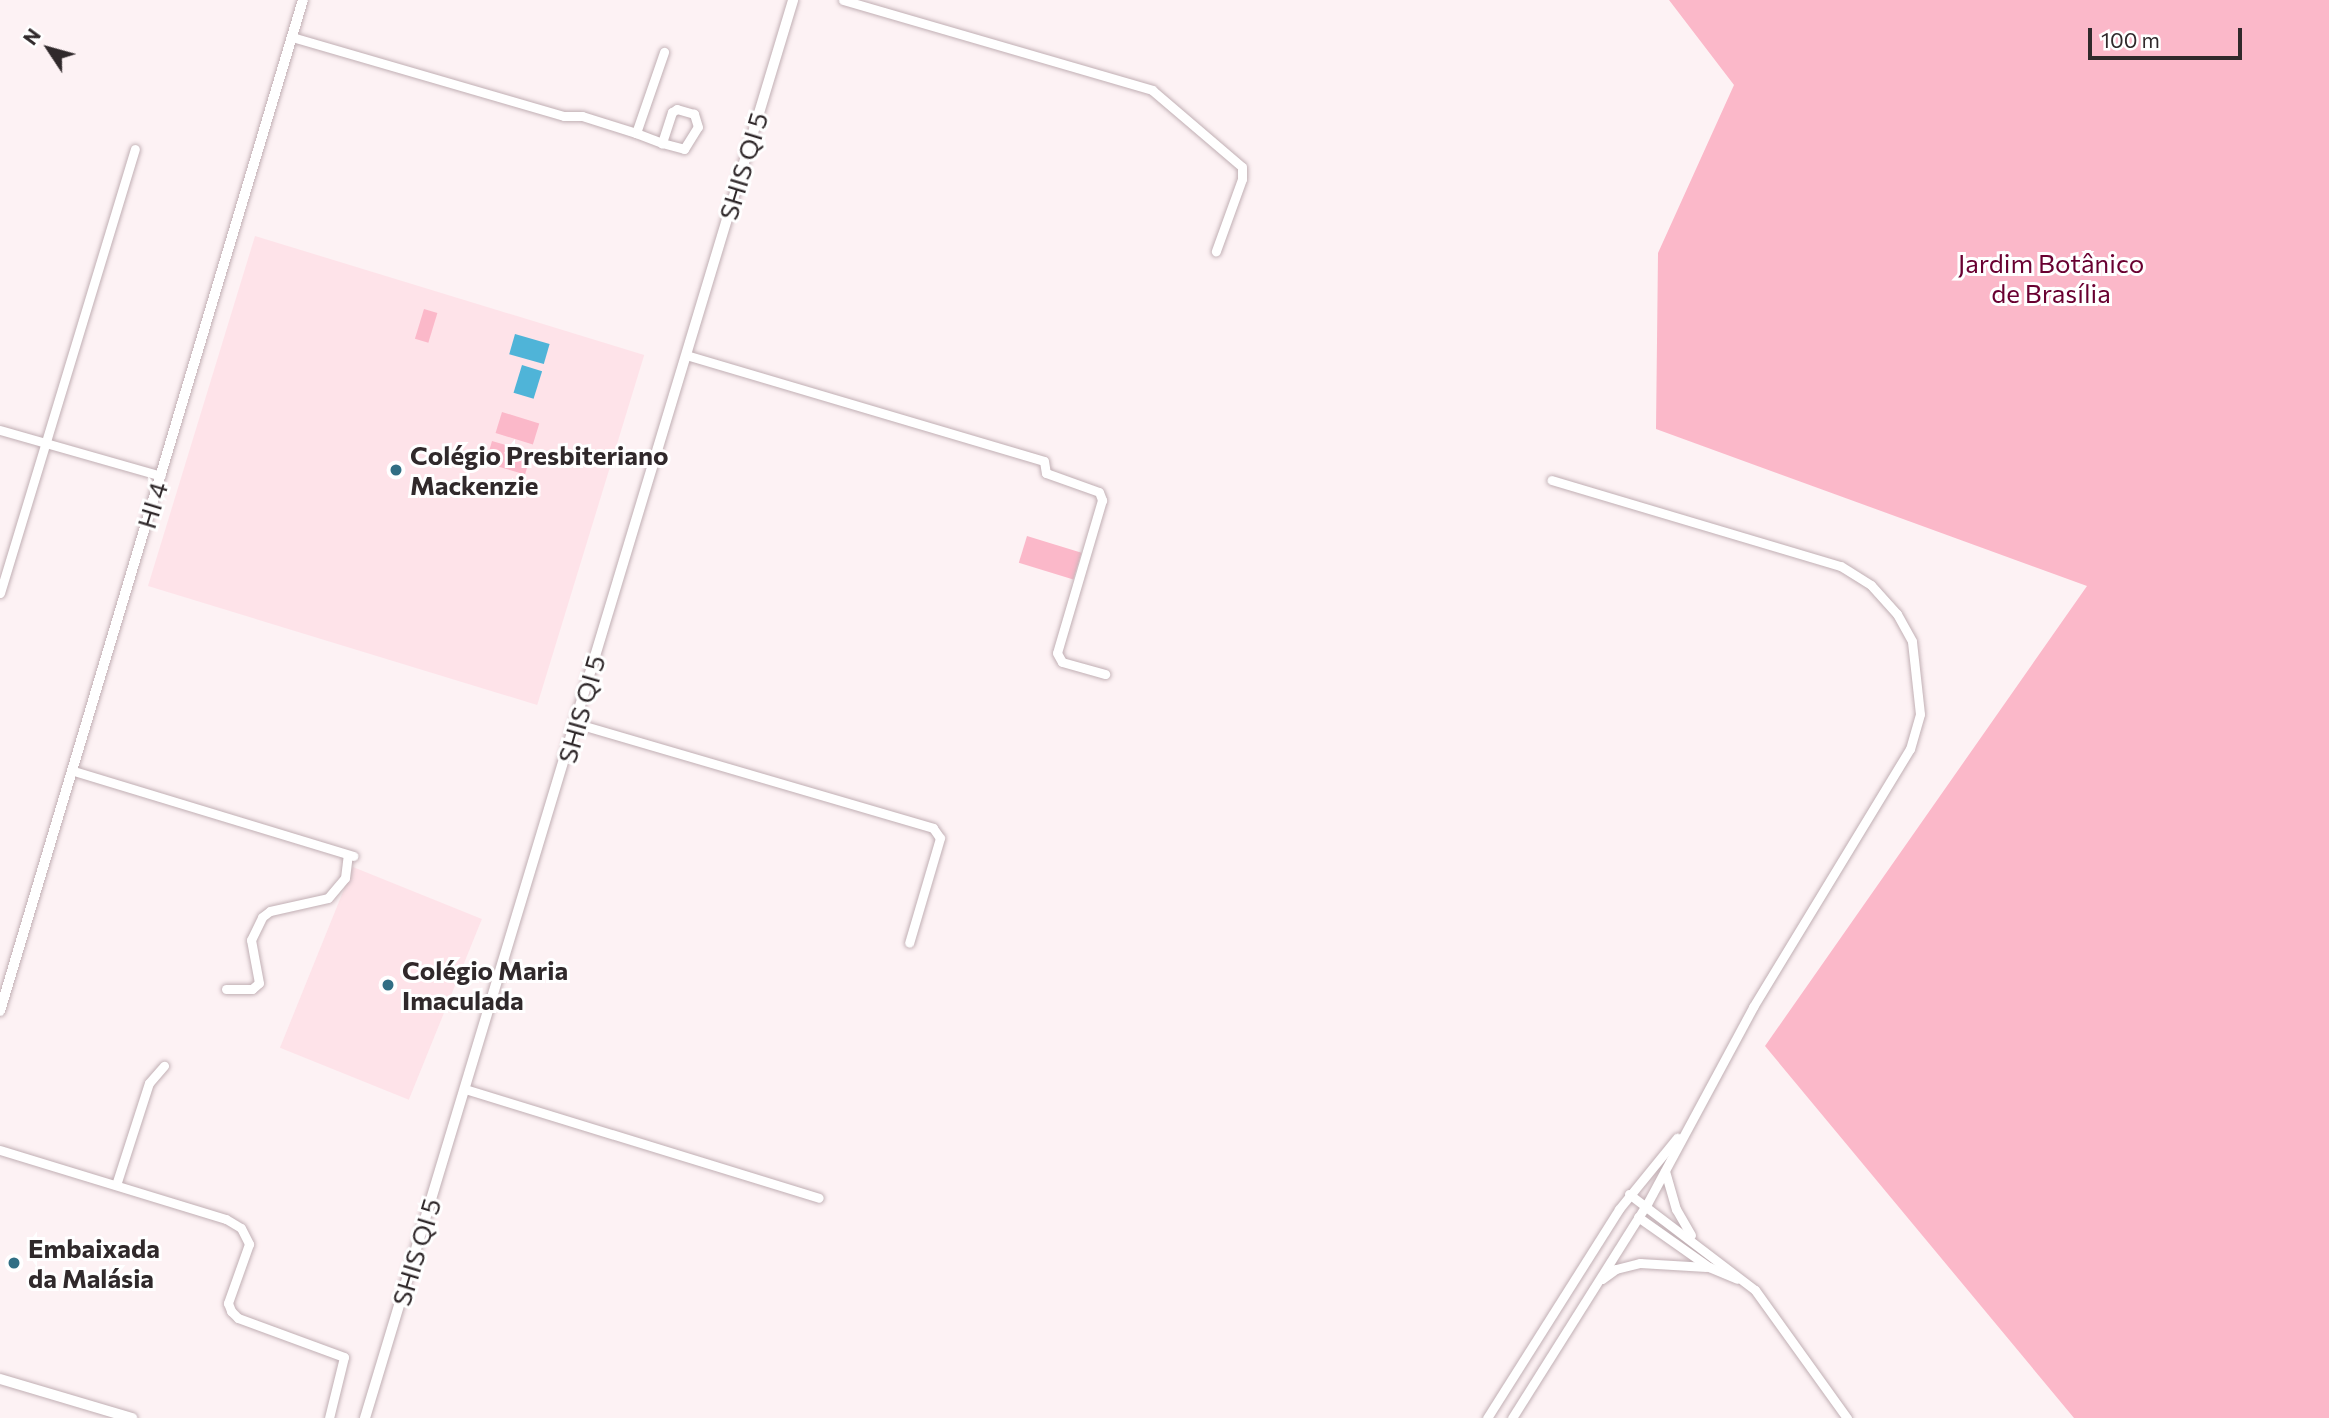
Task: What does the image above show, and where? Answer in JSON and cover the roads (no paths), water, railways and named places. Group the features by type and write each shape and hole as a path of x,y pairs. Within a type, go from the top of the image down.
{"street":[{"name":"HI 4","path":"0,1011 303,0"},
{"name":"SHIS QI 5","path":"365,1418 578,724 793,0"},
{"path":"843,0 1152,90 1191,119 1242,167 1242,179 1216,251"},
{"path":"292,37 636,133 662,143 689,146 698,127 694,114 672,112 662,143"},
{"path":"636,133 664,52"},
{"path":"0,593 135,149"},
{"path":"686,355 1044,461 1046,473 1099,492 1102,500 1057,653 1062,662 1105,674"},
{"path":"0,429 161,476"},
{"path":"1511,1418 1647,1204 1685,1129 1910,749 1920,714 1912,641 1897,614 1871,585 1840,566 1552,481"},
{"path":"578,724 933,828 940,838 909,943"},
{"path":"74,771 350,856 345,878 328,898 262,917 251,940 259,983 252,989 226,989"},
{"path":"116,1185 149,1083 164,1066"},
{"path":"465,1089 820,1198"},
{"path":"1487,1418 1629,1194 1685,1129"},
{"path":"0,1150 226,1219 248,1236 249,1244 228,1303 230,1311 238,1318 344,1357 329,1418"},
{"path":"1665,1171 1676,1209 1694,1240"},
{"path":"1629,1194 1647,1204 1694,1240 1766,1301 1847,1418"},
{"path":"1638,1217 1709,1267 1746,1282"},
{"path":"1598,1282 1616,1269 1640,1263 1709,1267"},
{"path":"0,1379 132,1418"}],"water":[{"path":"515,334 550,344 544,364 509,354"},
{"path":"522,365 542,371 534,399 514,393"}],"place":[{"name":"Colégio Presbiteriano Mackenzie","path":"396,470"},
{"name":"Colégio Maria Imaculada","path":"388,985"},
{"name":"Embaixada da Malásia","path":"14,1263"}],"park label":[{"name":"Jardim Botânico de Brasília","path":"2051,278"}]}
